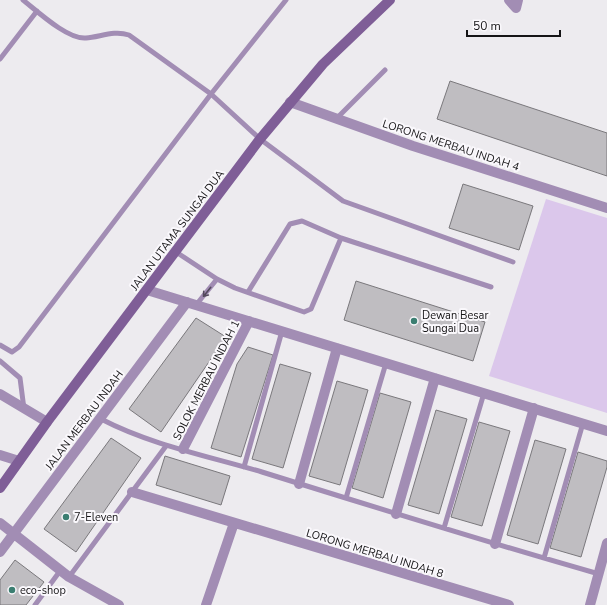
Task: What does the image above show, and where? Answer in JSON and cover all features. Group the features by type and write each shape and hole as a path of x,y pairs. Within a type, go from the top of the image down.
{"main road":[{"name":"JALAN UTAMA SUNGAI DUA","path":"0,488 47,422 260,139 323,64 390,0"}],"street":[{"path":"509,0 516,8 518,0"},
{"name":"LORONG MERBAU INDAH 4","path":"290,102 336,120 607,208"},
{"path":"147,290 607,431"},
{"name":"JALAN MERBAU INDAH","path":"0,552 101,419 192,304"},
{"name":"SOLOK MERBAU INDAH 1","path":"183,449 250,321"},
{"path":"298,484 337,348"},
{"path":"396,514 435,378"},
{"path":"0,394 47,422"},
{"path":"496,544 534,408"},
{"path":"0,455 19,461"},
{"name":"LORONG MERBAU INDAH 8","path":"132,492 509,605"},
{"path":"0,523 69,578 119,605"},
{"path":"206,605 234,523"},
{"path":"590,605 607,543"}],"lane":[{"path":"23,0 68,34 84,39 112,33 129,34 211,94 260,139 343,201 513,262"},
{"path":"0,345 12,352 19,347 211,94 286,0"},
{"path":"0,59 37,11"},
{"path":"336,120 385,70"},
{"path":"248,292 290,224 302,220 341,238 491,287"},
{"path":"176,252 217,279 304,312 311,309 341,238"},
{"path":"192,304 217,279"},
{"path":"244,467 282,331"},
{"path":"0,361 20,378 25,410"},
{"path":"346,498 386,363"},
{"path":"444,528 484,393"},
{"path":"101,419 122,430 166,446 183,449 244,467 598,574"},
{"path":"544,558 583,423"},
{"path":"69,578 166,446"},
{"path":"35,605 60,571"}],"shaded area":[{"path":"546,199 607,218 607,413 489,376"}],"building":[{"path":"450,81 607,133 607,176 437,119"},
{"path":"463,184 533,206 519,250 449,228"},
{"name":"Dewan Besar Sungai Dua","path":"356,281 485,322 473,361 344,320"},
{"path":"196,318 226,337 161,432 129,409"},
{"path":"248,347 273,355 241,457 211,448 237,364"},
{"path":"280,364 311,373 283,468 252,459"},
{"path":"337,381 368,390 340,485 309,476"},
{"path":"380,393 411,402 383,498 352,488"},
{"path":"436,410 467,419 439,514 408,505"},
{"path":"479,422 510,431 482,526 451,517"},
{"path":"111,438 141,458 76,552 44,529"},
{"path":"535,440 566,449 538,544 507,535"},
{"path":"578,452 607,461 607,467 581,557 550,548"},
{"path":"165,456 230,476 221,505 156,485"},
{"path":"15,560 44,582 26,605 0,605 0,580"}],"place":[{"name":"Dewan Besar Sungai Dua","path":"414,321"},
{"name":"7-Eleven","path":"66,517"},
{"name":"eco-shop","path":"12,590"}]}
